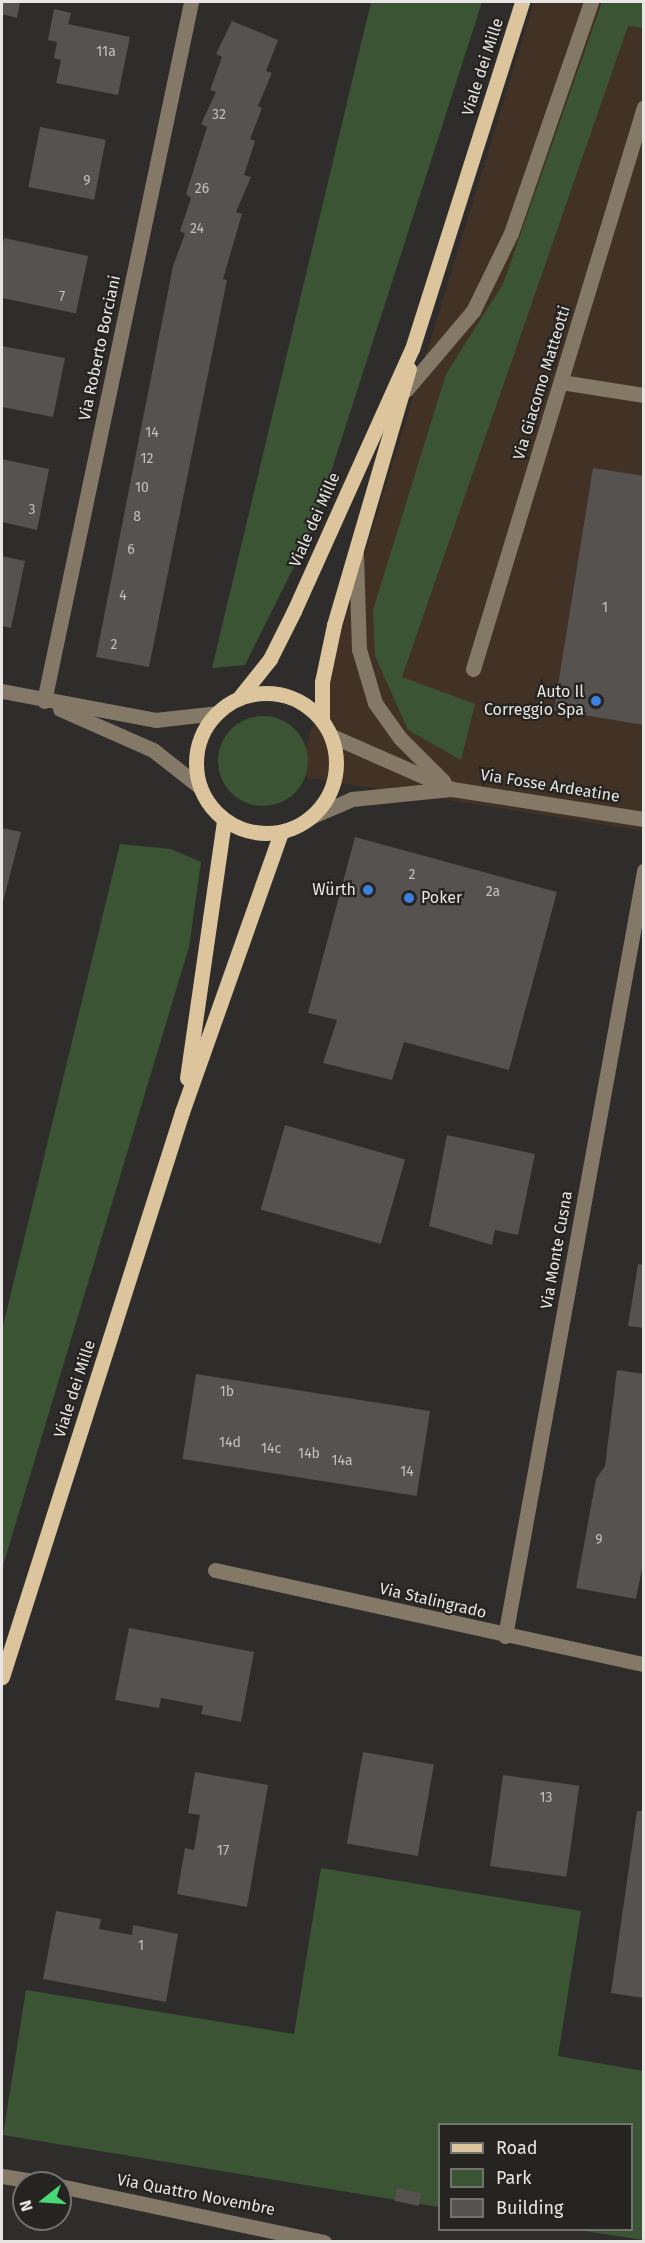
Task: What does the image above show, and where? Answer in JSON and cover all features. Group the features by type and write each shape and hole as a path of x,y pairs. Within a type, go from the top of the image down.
{"main road":[{"name":"Viale dei Mille","path":"200,787 197,747 217,713 239,698 270,659 294,611 412,349 522,2"},
{"name":"Viale dei Mille","path":"322,720 322,682 356,545 406,390 412,349"},
{"name":"Viale dei Mille","path":"239,698 261,692 284,694 322,720 332,736 335,779 313,816"},
{"path":"200,787 224,820 261,834 281,832 313,816"},
{"name":"Viale dei Mille","path":"182,1112 224,820"},
{"name":"Viale dei Mille","path":"2,1677 182,1112 281,832"}],"street":[{"name":"Via Roberto Borciani","path":"44,701 191,2"},
{"path":"406,390 473,311 511,233 591,2"},
{"name":"Via Giacomo Matteotti","path":"473,669 644,107"},
{"path":"561,382 644,395"},
{"path":"356,545 359,649 375,703 400,738 452,789"},
{"path":"2,691 44,701 155,720 217,713"},
{"path":"44,701 153,750 200,787"},
{"name":"Via Fosse Ardeatine","path":"332,736 452,789"},
{"name":"Via Fosse Ardeatine","path":"313,816 352,799 452,789 644,819"},
{"name":"Via Monte Cusna","path":"505,1636 644,871"},
{"name":"Via Stalingrado","path":"215,1570 505,1636 644,1664"},
{"name":"Via Quattro Novembre","path":"72,2188 324,2241"}],"shaded area":[{"path":"534,2 643,2 643,831 297,776"}],"green space":[{"path":"371,2 482,2 313,528 245,665 212,668"},
{"path":"602,2 643,2 643,28 628,26 402,677 475,704 461,760 408,730 375,656 373,610 446,374 503,284"},
{"path":"263,716 280,720 295,729 304,744 308,761 304,778 295,793 280,802 263,806 246,802 231,793 222,778 218,761 222,744 231,729 246,720"},
{"path":"120,844 171,849 201,862 189,947 2,1569 2,1330"},
{"path":"321,1868 581,1911 558,2056 643,2071 643,2240 584,2231 633,2231 633,2123 438,2123 438,2207 3,2135 26,1990 294,2034"}],"building":[{"path":"2,2 20,2 17,18 2,14"},
{"path":"54,9 71,13 68,24 130,37 118,95 56,83 61,60 54,58 57,42 48,40"},
{"path":"232,21 278,40 266,71 272,73 258,106 262,108 250,139 255,141 244,175 251,177 236,212 242,214 223,279 227,280 149,667 96,657 173,266 185,234 180,231 191,198 186,194 207,127 201,124 216,92 210,90 222,57 216,54"},
{"path":"40,127 106,140 94,200 28,187"},
{"path":"4,238 88,256 76,314 2,298"},
{"path":"2,346 65,358 53,417 2,407"},
{"path":"2,459 49,469 37,530 2,522"},
{"path":"593,468 644,476 644,725 554,710"},
{"path":"2,556 25,561 11,628 2,626"},
{"path":"2,828 21,832 2,906"},
{"path":"355,837 557,892 509,1070 404,1042 392,1080 323,1063 337,1020 308,1013"},
{"path":"285,1125 405,1159 381,1244 261,1210"},
{"path":"447,1135 535,1154 518,1235 495,1230 492,1245 429,1226"},
{"path":"638,1264 644,1265 644,1328 628,1326"},
{"path":"617,1370 644,1374 644,1558 636,1599 576,1588 596,1479 605,1466"},
{"path":"196,1374 430,1411 417,1496 183,1459"},
{"path":"129,1628 254,1652 241,1722 201,1714 203,1706 161,1698 159,1708 115,1700"},
{"path":"363,1752 434,1765 418,1856 347,1844"},
{"path":"195,1772 268,1785 247,1907 177,1894 185,1848 194,1850 200,1815 188,1813"},
{"path":"503,1775 579,1786 566,1877 490,1866"},
{"path":"637,1811 644,1811 644,1998 611,1993"},
{"path":"56,1911 101,1919 99,1929 132,1935 133,1925 178,1934 166,2002 43,1979"},
{"path":"397,2188 421,2193 419,2206 394,2201"}],"place":[{"name":"Auto Il Correggio Spa","path":"596,701"},
{"name":"Würth","path":"368,890"},
{"name":"Poker","path":"409,898"}]}
